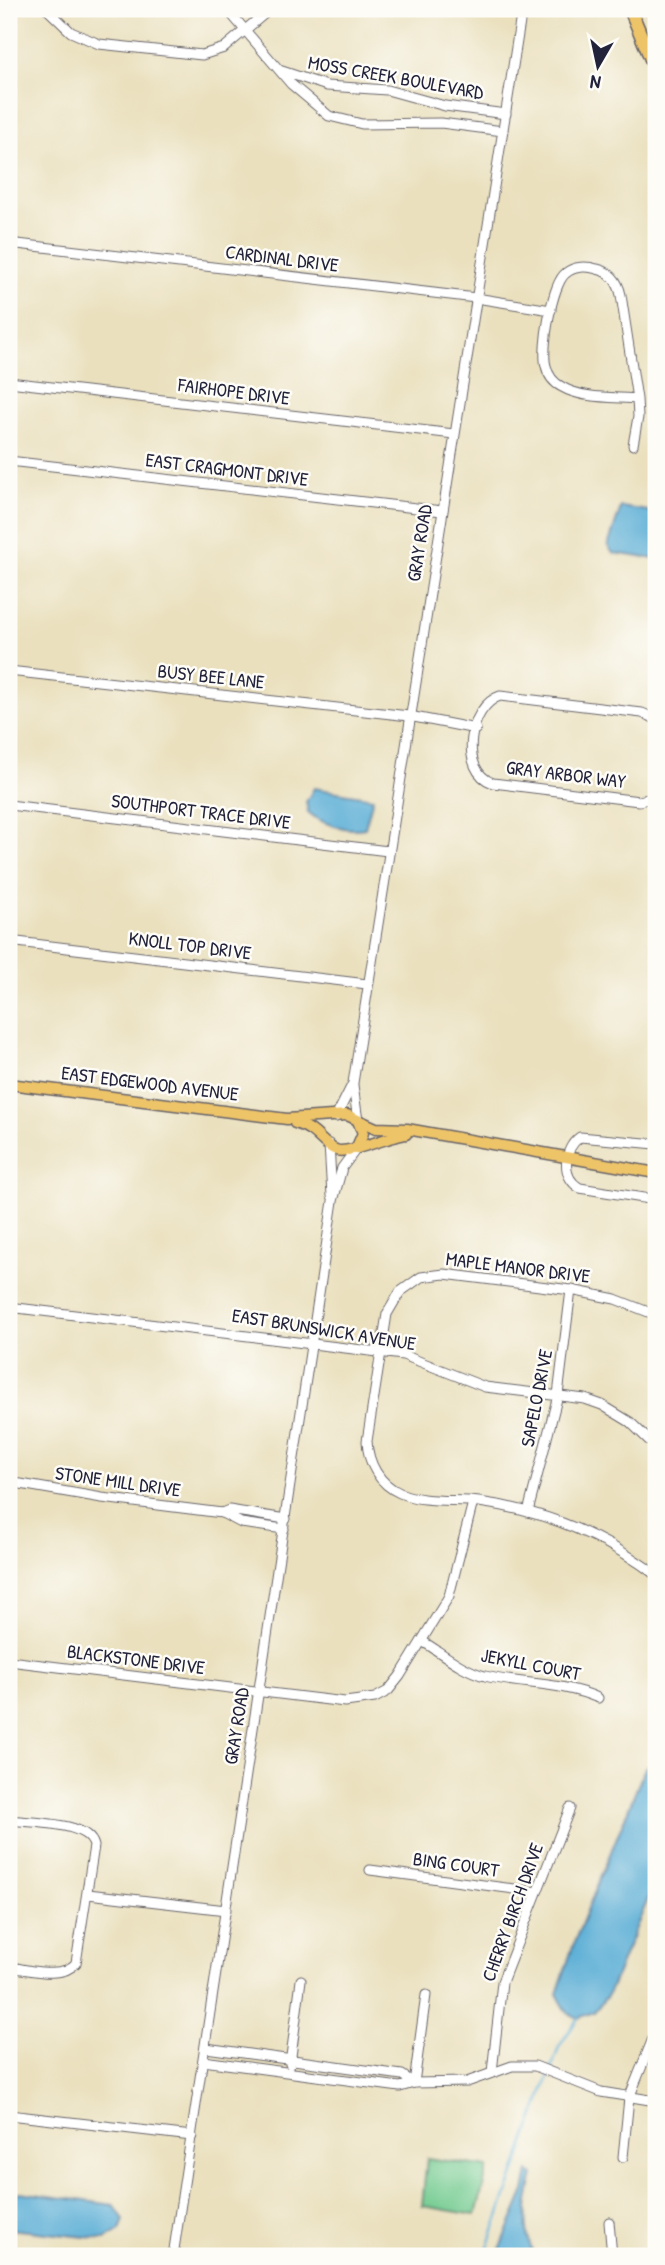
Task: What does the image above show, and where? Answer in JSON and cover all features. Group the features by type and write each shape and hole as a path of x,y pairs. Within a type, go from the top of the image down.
{"highway":[{"path":"630,9 656,71"}],"main road":[{"name":"EAST EDGEWOOD AVENUE","path":"9,1084 287,1119 335,1117"},
{"path":"415,1132 380,1139 340,1152 329,1144 327,1126 335,1117 347,1115 376,1128 415,1132 656,1173"},
{"name":"EAST EDGEWOOD AVENUE","path":"287,1119 314,1129 329,1144"},
{"path":"356,1149 363,1133 358,1121"}],"street":[{"path":"47,9 71,32 99,44 191,55 217,51 270,9"},
{"name":"MOSS CREEK BOULEVARD","path":"227,9 306,100 329,116 349,122 441,123 503,131"},
{"name":"GRAY ROAD","path":"358,1121 353,1083 367,984 522,9"},
{"name":"MOSS CREEK BOULEVARD","path":"281,70 327,86 387,90 445,106 506,114"},
{"name":"CARDINAL DRIVE","path":"9,243 476,298 551,310"},
{"path":"633,446 638,417 636,399 621,295 614,278 598,269 571,270 557,284 544,358 555,382 574,392 636,399"},
{"name":"FAIRHOPE DRIVE","path":"9,382 454,434"},
{"name":"EAST CRAGMONT DRIVE","path":"9,461 442,511"},
{"name":"BUSY BEE LANE","path":"9,671 409,716 476,729"},
{"path":"476,729 481,709 500,696 642,713 656,719"},
{"name":"GRAY ARBOR WAY","path":"476,729 472,763 486,781 639,801 656,797"},
{"name":"SOUTHPORT TRACE DRIVE","path":"9,805 388,851"},
{"name":"KNOLL TOP DRIVE","path":"9,941 367,984"},
{"name":"GRAY ROAD","path":"335,1117 353,1083"},
{"path":"656,1144 586,1136 574,1141 568,1158 568,1177 576,1187 656,1200"},
{"name":"GRAY ROAD","path":"329,1144 334,1201"},
{"name":"GRAY ROAD","path":"173,2256 334,1201 342,1168 356,1149"},
{"name":"MAPLE MANOR DRIVE","path":"656,1315 615,1299 571,1290 443,1274 421,1277 405,1286 391,1304 385,1321 367,1441 369,1456 377,1474 393,1489 407,1495 473,1502 528,1512 591,1534 656,1575"},
{"name":"SAPELO DRIVE","path":"528,1512 558,1395 571,1290"},
{"name":"EAST BRUNSWICK AVENUE","path":"9,1307 313,1341 416,1359 485,1387 585,1399 614,1410 656,1447"},
{"name":"STONE MILL DRIVE","path":"9,1482 102,1499 222,1513 229,1510 285,1524"},
{"name":"BLACKSTONE DRIVE","path":"9,1661 345,1702 368,1701 396,1683 449,1596 473,1502"},
{"name":"JEKYLL COURT","path":"422,1641 467,1669 485,1676 577,1689 598,1698"},
{"name":"CHERRY BIRCH DRIVE","path":"492,2073 502,1982 570,1808"},
{"path":"9,1820 79,1829 91,1836 94,1846 78,1957 71,1969 57,1972 9,1966"},
{"name":"BING COURT","path":"370,1870 537,1892"},
{"path":"88,1894 226,1910"},
{"path":"289,2073 301,1980"},
{"path":"414,2083 426,1995"},
{"path":"623,2157 629,2098 656,2031"},
{"path":"205,2048 402,2075 414,2083"},
{"path":"204,2061 400,2087 414,2083 451,2084 512,2066 544,2068 601,2092 656,2101"},
{"path":"9,2115 192,2136"},
{"path":"609,2222 612,2256"}],"green space":[{"path":"427,2158 488,2167 476,2215 422,2206"}],"water":[{"path":"621,507 656,512 656,559 613,553 608,546"},
{"path":"314,788 373,798 365,828 342,828 313,816 308,812 306,802"},
{"path":"656,1761 656,1880 608,1995 594,2012 578,2018 567,2012 557,1994 575,1940 645,1768"},
{"path":"529,2172 534,2175 527,2206 527,2226 534,2256 497,2256 525,2191"},
{"path":"20,2192 114,2205 124,2220 120,2230 105,2239 9,2229 9,2195"}],"waterway":[{"path":"485,2256 559,2047 578,2018"},
{"path":"9,2251 58,2256"}]}
